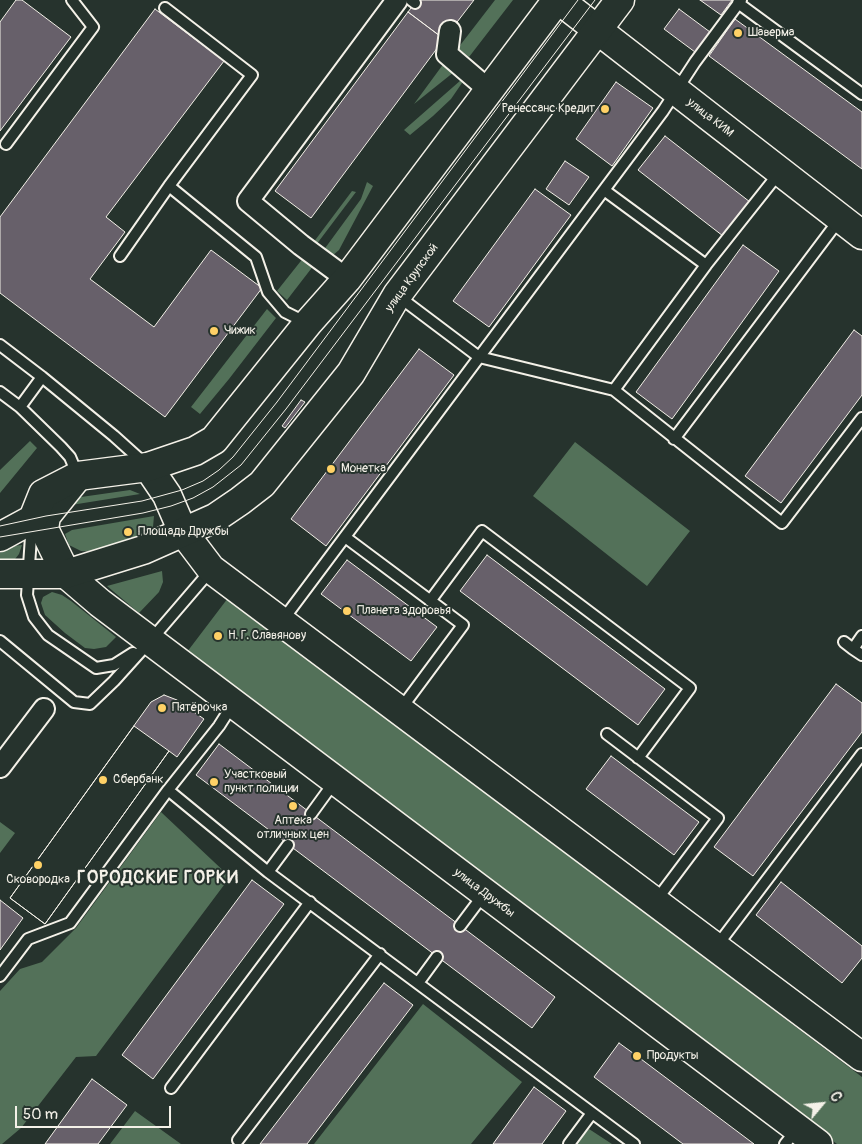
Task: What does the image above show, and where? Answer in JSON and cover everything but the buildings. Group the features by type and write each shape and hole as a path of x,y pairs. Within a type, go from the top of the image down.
{"main road":[{"name":"улица КИМ","path":"558,0 862,235"},
{"path":"0,537 33,519 43,494 78,476 148,467 195,451 214,440 308,324 347,280 558,0"},
{"name":"улица Крупской","path":"30,574 66,574 143,550 215,518 262,484 351,373 397,295 620,0"},
{"path":"148,467 167,494 183,532 211,569 862,1057"},
{"path":"78,476 46,516 44,530 66,574 150,641"},
{"path":"211,569 204,551 207,537 215,518"},
{"path":"0,574 30,574"},
{"name":"улица Дружбы","path":"150,641 485,894 800,1139"}],"street":[{"path":"347,280 248,201 408,1"},
{"path":"450,31 447,54 489,90"},
{"path":"0,767 44,709"}],"lane":[{"path":"6,144 93,27 72,0"},
{"path":"281,622 604,190 739,2 862,94"},
{"path":"120,256 169,186 252,75 165,8"},
{"path":"614,390 706,265 780,172"},
{"path":"169,186 256,257 268,292 285,312 308,324"},
{"path":"604,190 706,265"},
{"path":"674,439 840,219"},
{"path":"397,295 479,357 614,390 782,523 862,418"},
{"path":"0,345 42,376 148,467"},
{"path":"20,407 42,376"},
{"path":"0,392 20,407 70,457 78,476"},
{"path":"33,519 30,532 30,574 27,595 34,616 48,635 96,668 114,665 150,641"},
{"path":"430,601 482,531 690,688 638,758"},
{"path":"345,537 463,625 399,710"},
{"path":"0,641 74,702 90,704 114,681 150,641 211,569"},
{"path":"853,649 862,636"},
{"path":"844,642 862,656"},
{"path":"0,976 28,939 70,923 168,790 219,726 233,704"},
{"path":"607,734 718,818 655,902"},
{"path":"716,948 862,754"},
{"path":"311,814 335,780"},
{"path":"168,790 268,872 634,1144"},
{"path":"268,872 288,845"},
{"path":"460,926 485,894"},
{"path":"171,1088 310,902"},
{"path":"238,1140 380,954"},
{"path":"418,983 437,957"},
{"path":"569,1144 592,1113"}],"green space":[{"path":"495,0 513,0 469,57 458,48"},
{"path":"447,59 459,68 414,104"},
{"path":"461,80 462,83 451,99 433,116 410,135 404,130"},
{"path":"367,182 373,186 339,250 332,256 323,251 361,199"},
{"path":"352,191 356,192 316,245 313,243"},
{"path":"304,257 314,265 287,300 277,291"},
{"path":"267,309 276,318 200,414 191,407"},
{"path":"30,441 37,448 0,493 0,470"},
{"path":"575,442 690,531 647,586 533,496"},
{"path":"130,490 140,494 65,506 74,498"},
{"path":"154,516 153,527 146,533 93,552 81,551 69,545 65,534 72,530"},
{"path":"22,545 19,554 12,563 0,565 0,553 13,546"},
{"path":"162,571 163,582 159,592 139,613 107,586"},
{"path":"52,592 62,595 71,601 116,637 106,647 85,648 45,615 41,603 43,597"},
{"path":"228,598 862,1077 862,1144 837,1144 187,652"},
{"path":"161,812 230,877 96,1056 76,1057 21,1128 0,1144 0,991 20,969 42,962 76,928"},
{"path":"0,822 15,833 0,853"},
{"path":"423,1004 522,1082 471,1144 314,1144"},
{"path":"135,1111 181,1144 110,1144"},
{"path":"589,1129 612,1144 575,1144"}],"tram line":[{"path":"0,526 46,516 142,501 182,490 203,481 219,470 233,457 277,402 578,0"},
{"path":"0,537 143,513 171,506 193,498 213,487 241,465 286,409 595,0"}],"place":[{"name":"Шаверма","path":"738,33"},
{"name":"Ренессанс Кредит","path":"605,109"},
{"name":"Чижик","path":"214,331"},
{"name":"Монетка","path":"331,469"},
{"name":"Площадь Дружбы","path":"128,532"},
{"name":"Планета здоровья","path":"347,611"},
{"name":"Н. Г. Славянову","path":"218,636"},
{"name":"Пятёрочка","path":"162,708"},
{"name":"Сбербанк","path":"103,780"},
{"name":"Участковый пункт полиции","path":"214,782"},
{"name":"Аптека отличных цен","path":"293,806"},
{"name":"Сковородка","path":"38,865"},
{"name":"Продукты","path":"637,1056"}],"district":[{"name":"ГОРОДСКИЕ ГОРКИ","path":"158,878"}]}
